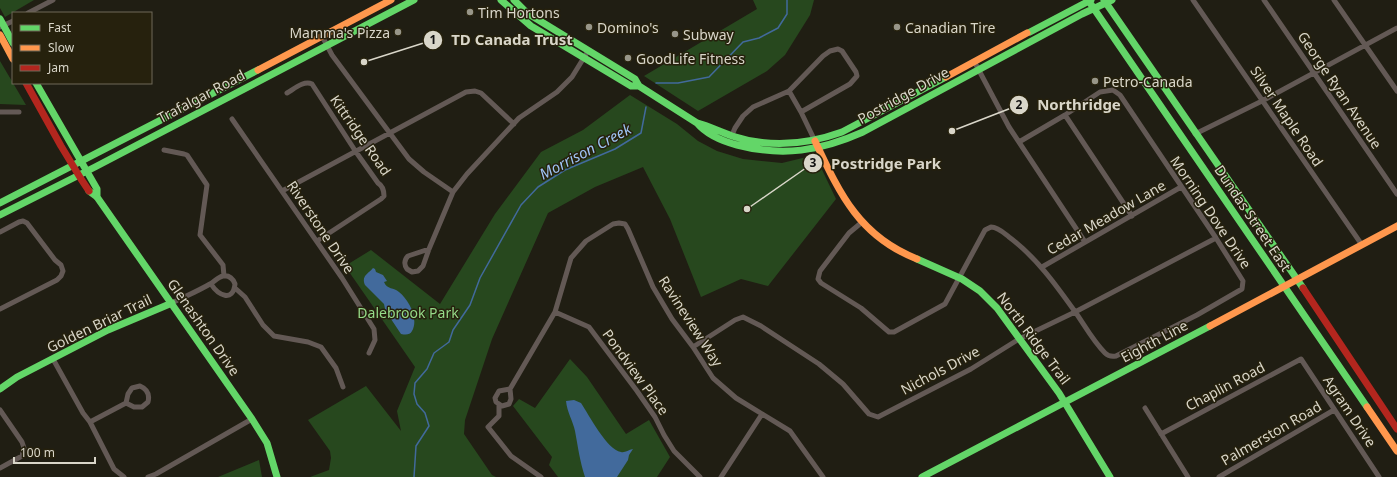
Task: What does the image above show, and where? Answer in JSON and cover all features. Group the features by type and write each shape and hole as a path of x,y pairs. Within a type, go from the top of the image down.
{"street":[{"path":"30,12 52,0"},
{"name":"Trafalgar Road","path":"0,203 391,0"},
{"name":"Trafalgar Road","path":"0,215 414,0"},
{"name":"Postridge Drive","path":"501,0 531,26 635,79 639,86 697,123 708,133 722,140 758,150 778,152 819,149 845,141 1107,1"},
{"name":"Postridge Drive","path":"514,0 528,13 586,55"},
{"name":"Postridge Drive","path":"697,123 706,124 732,136 762,142 779,143 827,139 1089,0"},
{"name":"Dundas Street East","path":"1089,0 1397,451"},
{"name":"Silver Maple Road","path":"1193,0 1362,245"},
{"name":"George Ryan Avenue","path":"1264,0 1397,194"},
{"path":"1334,0 1397,91"},
{"name":"Dundas Street East","path":"1107,1 1195,134 1296,281 1306,293 1397,429"},
{"path":"12,21 1,24 12,40"},
{"path":"1195,134 1262,101 1397,28"},
{"path":"0,35 12,57"},
{"path":"322,36 332,55 409,159 424,172 453,192"},
{"path":"732,136 735,128 743,116 753,107 789,91 823,56 830,51 838,49 842,51 856,72 857,76 850,84 801,112"},
{"path":"429,249 408,256 405,263 407,269 412,272 421,269 453,192 467,174 519,118 556,92 572,77 586,55"},
{"path":"974,61 1009,128 1085,242"},
{"name":"Kittridge Road","path":"287,93 305,83 312,84 356,152 378,183 382,185 384,190 384,196 317,241"},
{"name":"Glenashton Drive","path":"27,84 72,166 90,193 97,197 252,419 267,443 277,477"},
{"name":"Glenashton Drive","path":"37,84 97,189 97,197"},
{"name":"Morning Dove Drive","path":"1018,142 1065,115 1100,92 1113,90 1120,95 1216,238 1244,285 1241,290 1197,315 1116,356 1105,353 1075,312"},
{"path":"282,191 466,92 475,91 481,93 514,124"},
{"path":"789,91 815,141"},
{"path":"0,112 19,112"},
{"path":"1065,115 1132,216"},
{"name":"Riverstone Drive","path":"232,119 317,241 374,329 375,340 370,353"},
{"name":"North Ridge Trail","path":"815,141 848,204 861,223 881,240 894,248 959,277 969,283 988,298 997,308 1019,339 1033,355 1066,403 1110,477"},
{"path":"164,150 187,155 205,181 207,189 200,235 223,265 224,276 229,276 233,279 235,288 230,295 225,296 220,294 210,284"},
{"name":"Cedar Meadow Lane","path":"1042,268 1181,187"},
{"path":"0,232 20,222 23,221 27,223 55,260 61,265 63,271 57,280 0,309"},
{"name":"Ravineview Way","path":"499,405 502,406 509,404 510,389 555,312 571,258 586,240 619,222 625,224 628,229 652,287 672,319 693,347 713,378 736,398 790,431 823,477"},
{"path":"861,223 850,233 828,260 818,274 818,279 821,283 861,308 887,331 894,332 943,306 985,230 991,227 997,228 1024,248 1042,268 1075,312"},
{"name":"Eighth Line","path":"922,477 1066,403 1397,226"},
{"name":"Nichols Drive","path":"693,347 735,320 744,317 761,326 819,364 843,384 869,414 878,417 971,369 1019,339 1075,312 1216,238"},
{"name":"Golden Briar Trail","path":"0,389 17,377 108,330 172,303 224,276"},
{"path":"235,288 245,297 263,325 274,336 308,342 321,348 336,368 343,387"},
{"name":"Pondview Place","path":"555,312 589,327 655,417 674,451 700,477"},
{"path":"53,359 83,413 90,422 114,468 124,477"},
{"name":"Agram Drive","path":"1300,359 1379,477"},
{"name":"Chaplin Road","path":"1161,434 1300,359"},
{"path":"90,422 126,403 128,394 132,388 140,386 147,391 148,402 142,407 134,407 126,403"},
{"name":"Ravineview Way","path":"510,389 499,391 496,394 494,398 499,405 499,416 488,427 511,456 541,477"},
{"path":"1145,408 1188,477"},
{"path":"0,410 22,442 24,448 22,456 0,468"},
{"name":"Palmerston Road","path":"1219,477 1334,410"},
{"path":"722,477 762,414"},
{"path":"148,477 156,474 252,419"}],"green space":[{"path":"0,0 34,0 5,17 0,8"},
{"path":"753,0 814,0 810,15 785,55 767,71 698,111 644,76 757,9"},
{"path":"0,61 12,81 12,84 14,84 26,105 0,104"},
{"name":"Dalebrook Park","path":"630,95 677,124 698,141 717,151 743,159 782,163 815,155 836,199 768,286 741,279 701,297 670,219 643,167 595,187 548,213 492,339 465,420 464,434 492,475 496,477 310,477 329,470 331,458 330,451 308,420 366,386 401,431 397,411 415,367 345,266 371,250 440,304 495,214 541,152 583,130"},
{"path":"570,359 587,377 626,434 649,420 670,457 657,477 558,477 549,465 552,457 513,406 519,399 535,408"},
{"path":"259,460 262,477 218,477"}],"water":[{"path":"373,268 376,272 383,275 387,281 384,282 385,285 395,289 403,295 412,310 414,315 414,326 409,334 401,334 391,319 387,318 384,304 365,285 364,277"},
{"path":"574,400 581,403 604,439 616,450 625,452 633,449 617,477 585,477 580,460 574,427 566,401"}],"waterway":[{"name":"Morrison Creek","path":"656,83 678,83 709,77 743,42 759,38 778,28 787,14 787,0"},
{"name":"Morrison Creek","path":"414,477 416,446 429,426 425,413 417,404 414,394 415,383 427,369 434,353 449,342 453,330 470,305 480,278 521,205 538,187 565,170 615,149 641,133 646,107"}],"traffic: fast":[{"path":"0,215 414,0"},
{"path":"501,0 531,26 631,86 639,86"},
{"path":"514,0 527,13 635,79 639,86 697,123 746,140 774,143 801,142 815,140 842,132 946,77"},
{"path":"1088,0 1367,407"},
{"path":"1030,32 1091,0"},
{"path":"1104,0 1303,288"},
{"path":"697,123 705,131 720,139 754,149 786,151 816,148 832,144 863,132 1082,14 1112,0"},
{"path":"0,19 12,41"},
{"path":"0,203 258,70"},
{"path":"37,84 97,189 97,197"},
{"path":"89,191 97,197 252,419 267,443 277,477"},
{"path":"917,259 962,279 980,291 997,308 1059,393 1110,477"},
{"path":"0,389 17,377 108,330 172,303"},
{"path":"922,477 1210,326"}],"traffic: slow":[{"path":"258,70 391,0"},
{"path":"946,77 1027,33"},
{"path":"0,35 12,57"},
{"path":"815,141 843,196 866,226 897,250 917,259"},
{"path":"1210,326 1397,226"},
{"path":"1367,407 1397,451"}],"traffic: jam":[{"path":"27,84 61,146 89,191"},
{"path":"1303,288 1397,429"}],"place":[{"name":"Tim Hortons","path":"470,12"},
{"name":"Domino's","path":"589,27"},
{"name":"Canadian Tire","path":"897,27"},
{"name":"Mamma's Pizza","path":"398,32"},
{"name":"Subway","path":"675,34"},
{"name":"GoodLife Fitness","path":"628,58"},
{"name":"TD Canada Trust","path":"364,62"},
{"name":"Petro-Canada","path":"1095,81"},
{"name":"Northridge","path":"952,131"},
{"name":"Postridge Park","path":"747,209"}]}
